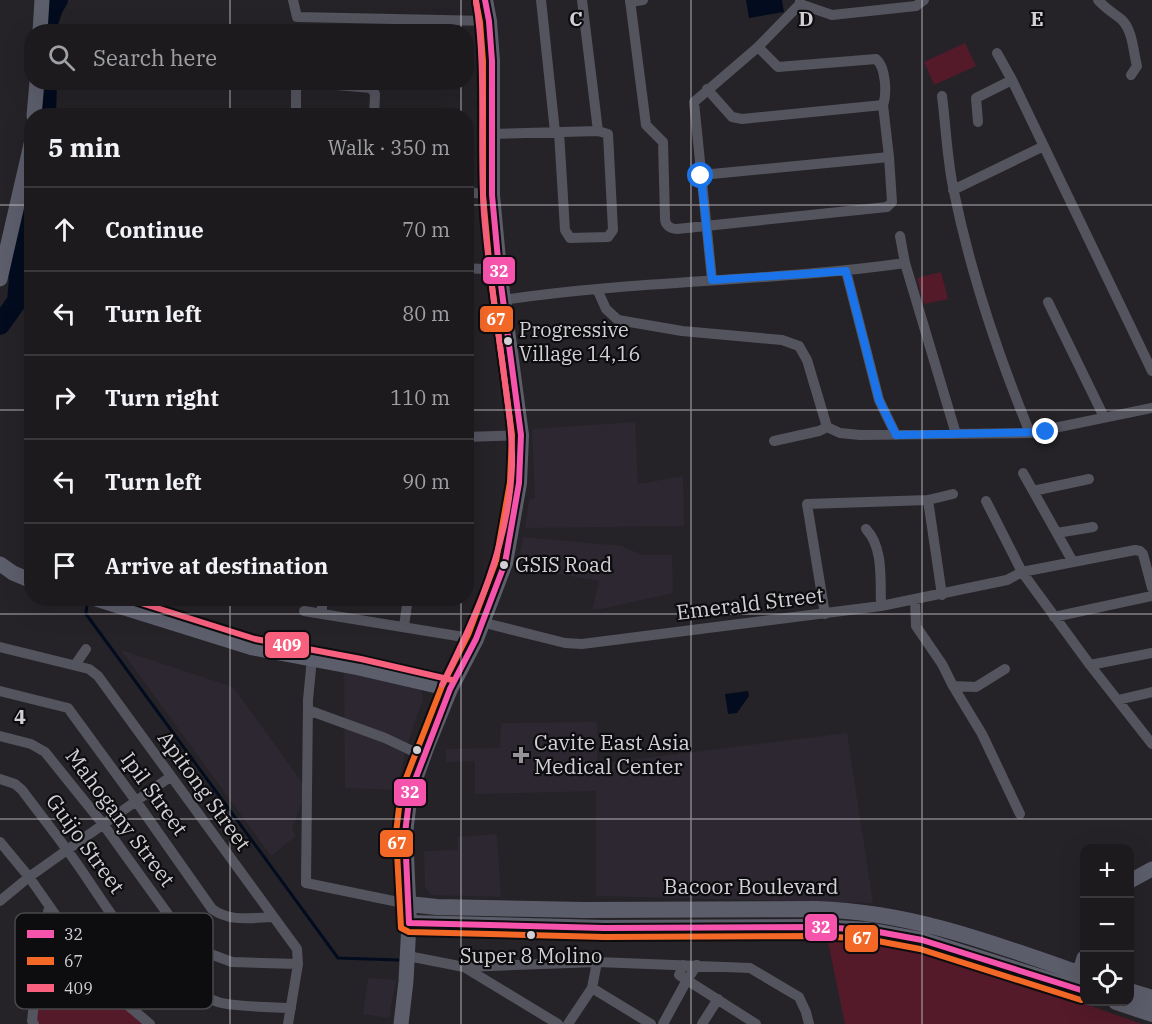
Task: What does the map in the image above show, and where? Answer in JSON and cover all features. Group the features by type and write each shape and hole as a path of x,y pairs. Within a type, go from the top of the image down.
{"main road":[{"path":"40,24 42,0"},
{"path":"401,1024 408,957 409,923 405,833 410,793 450,689 476,639 508,553 519,483 521,435 499,270 492,195 492,61 485,0"},
{"path":"35,108 36,90"},
{"path":"0,279 24,175"},
{"path":"0,564 24,577"},
{"path":"119,606 244,645 450,689"},
{"path":"1134,879 1152,868"},
{"name":"Bacoor Boulevard","path":"408,904 487,908 817,909 869,912 905,918 963,934 1080,976"},
{"path":"868,930 869,912"},
{"name":"Bacoor Boulevard","path":"409,923 604,928 819,927 868,930 1080,977"},
{"path":"1134,992 1152,998"},
{"path":"1128,1006 1152,1014"}],"street":[{"path":"292,0 297,17 489,21"},
{"path":"492,134 557,132 598,131 608,134 613,230 608,237 570,238 565,230 557,132 541,0"},
{"path":"582,0 598,131"},
{"path":"643,0 630,1 646,125 663,142 665,222 673,229 890,206 893,199 883,105 886,99 882,66 876,59 778,67 758,46"},
{"path":"712,280 694,104 697,98 758,46 800,2 832,15 916,6 924,0"},
{"path":"1098,0 1121,20 1129,32 1137,66 1131,75"},
{"path":"997,53 1152,371"},
{"path":"978,122 976,98 1012,80"},
{"path":"707,89 732,117 742,119 883,105"},
{"path":"296,90 296,108"},
{"path":"372,90 375,94 374,108"},
{"path":"942,96 953,190 976,280 1002,364 1030,433"},
{"path":"953,190 1044,146"},
{"path":"701,176 889,157"},
{"path":"474,193 492,195"},
{"path":"900,236 905,263 956,434"},
{"path":"503,300 597,289 846,271 905,263"},
{"path":"474,268 499,270"},
{"path":"846,271 879,400 896,435"},
{"path":"597,289 606,309 618,320 682,331 782,340 799,346 807,360 827,427 840,433 896,435 1046,432 1104,417 1152,408"},
{"path":"1048,303 1104,417"},
{"path":"774,441 816,432 827,427"},
{"path":"474,437 521,435"},
{"path":"1023,473 1073,562"},
{"path":"1033,491 1089,479"},
{"path":"825,614 807,504 928,500 953,494"},
{"path":"928,500 942,595"},
{"path":"986,501 1022,572 1090,665 1152,742"},
{"path":"1057,533 1093,527"},
{"path":"866,529 873,537 877,550 881,606"},
{"name":"Emerald Street","path":"481,622 566,644 582,644 881,606 1007,580 1022,572 1140,551 1143,554 1152,588"},
{"path":"1054,617 1152,596"},
{"path":"915,600 916,626 942,664 982,735 1020,814"},
{"path":"322,606 322,613"},
{"path":"404,626 407,606"},
{"path":"304,611 476,639"},
{"name":"Apitong Street","path":"0,647 89,669 98,676 294,945 298,964 288,1024"},
{"path":"75,665 86,649"},
{"path":"1090,665 1152,653"},
{"path":"312,658 308,710 306,883 408,904"},
{"path":"953,686 976,687 1005,669"},
{"name":"Ipil Street","path":"0,691 68,708 212,909 225,917 235,919 272,917"},
{"path":"1118,700 1152,692"},
{"path":"308,710 385,738 423,756"},
{"name":"Mahogany Street","path":"0,736 39,747 103,824 167,913"},
{"path":"0,901 29,877 170,777"},
{"name":"Guijo Street","path":"0,779 15,784 22,790 111,913"},
{"path":"0,842 29,877 54,913"},
{"path":"49,913 50,908"},
{"name":"Mahogany Street","path":"213,955 246,964 298,964"},
{"path":"408,957 464,967 597,962 750,968 799,997 807,1012 808,1024"},
{"path":"568,1024 592,988 597,962"},
{"path":"683,965 679,975 751,1023"},
{"path":"663,1024 697,965"},
{"path":"464,967 558,1024"},
{"path":"592,988 651,1024"},
{"name":"Guijo Street","path":"213,999 220,1002 291,1008"},
{"path":"702,1024 718,999"},
{"path":"33,1009 32,1021 34,1024"},
{"path":"132,1009 150,1024"}],"shaded area":[{"path":"965,43 976,66 934,85 924,62"},
{"path":"941,272 948,299 924,304 917,278"},
{"path":"635,422 638,484 683,476 684,526 525,528 529,500 535,498 532,429"},
{"path":"523,537 621,546 643,555 672,555 673,593 592,611 599,581 517,567"},
{"path":"121,650 233,687 307,789 292,829 296,836 271,856"},
{"path":"344,668 414,685 421,690 423,699 411,733 396,790 345,788"},
{"path":"597,722 597,764 847,733 873,903 596,896 596,791 475,794 475,761 446,762 446,749 500,748 501,723"},
{"path":"497,834 501,897 431,895 425,887 424,851 458,850 457,837"},
{"path":"827,937 873,941 944,954 1080,1002 1080,1006 1091,1006 1142,1024 845,1024"},
{"path":"368,978 396,980 389,1018 363,1014"},
{"path":"36,1009 128,1009 147,1024 37,1024"}],"water":[{"path":"746,0 782,0 784,12 749,18"},
{"path":"748,691 749,696 737,713 728,714 725,694"}],"waterway":[{"path":"48,24 58,0"},
{"path":"46,108 47,90"},
{"path":"0,325 17,301 19,279 14,252 24,205"},
{"path":"87,606 86,614 338,958 398,960"}],"transit line":[{"name":"32","path":"485,0 492,61 492,195 499,270 521,435 519,483 505,563 476,639 450,689 410,793 405,833 409,923 604,928 819,927 868,930 922,940 1080,990"},
{"name":"409","path":"442,685 489,579 505,524 512,466 512,441 484,214 481,54 476,1"},
{"name":"67","path":"476,2 483,61 483,196 490,271 512,435 510,482 496,561 468,635 442,686 401,791 396,833 401,928 409,932 604,937 819,936 867,939 920,949 1080,1000"},
{"name":"409","path":"150,606 255,639 361,659 452,680"}],"place":[{"name":"Progressive Village 14,16","path":"508,341"},
{"name":"GSIS Road","path":"504,565"},
{"name":"Cavite East Asia Medical Center","path":"521,755"},
{"name":"Super 8 Molino","path":"531,935"}],"route":[{"path":"701,176 712,280 846,271 879,400 896,435 1046,432"}]}
